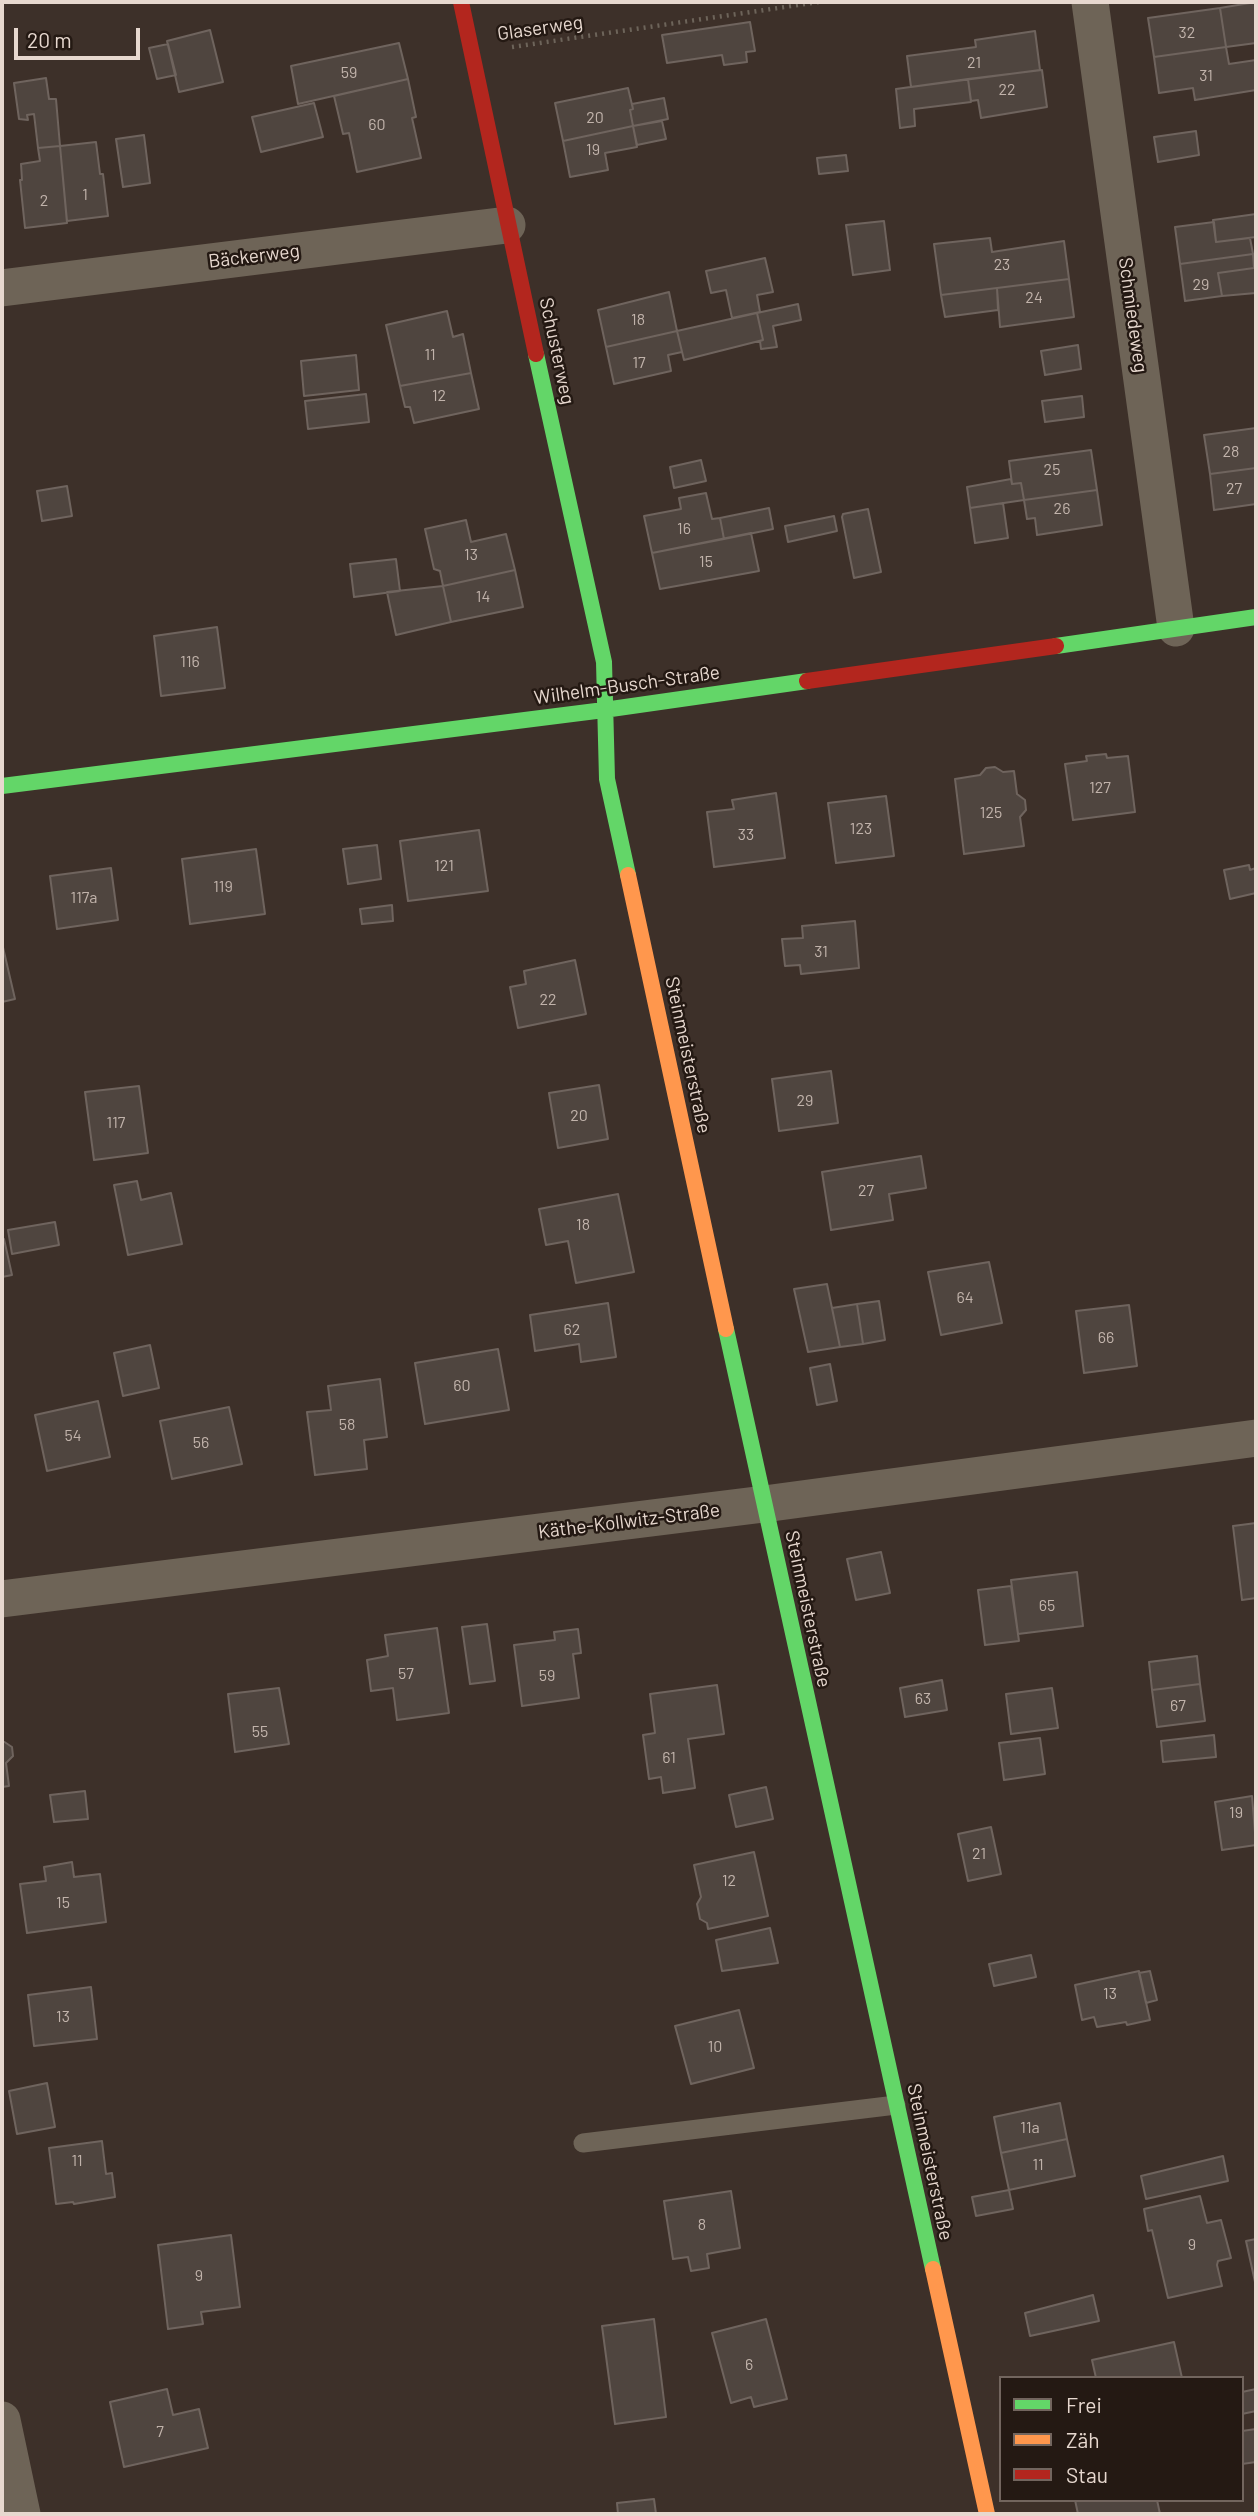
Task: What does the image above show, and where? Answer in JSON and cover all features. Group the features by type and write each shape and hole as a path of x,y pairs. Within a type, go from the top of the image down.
{"street":[{"name":"Schusterweg","path":"461,2 507,225 604,662 604,710"},
{"name":"Schmiedeweg","path":"1090,2 1176,628"},
{"name":"Bäckerweg","path":"2,288 507,225"},
{"name":"Wilhelm-Busch-Straße","path":"2,786 604,710 1256,617"},
{"name":"Steinmeisterstraße","path":"604,710 607,779 987,2514"},
{"name":"Käthe-Kollwitz-Straße","path":"2,1599 764,1504 1256,1438"},
{"path":"2,2420 22,2514"}],"lane":[{"path":"583,2143 896,2105"}],"path":[{"name":"Glaserweg","path":"472,52 819,2"}],"building":[{"path":"1256,2 1256,43 1226,47 1220,8"},
{"path":"1220,8 1226,47 1154,57 1148,18"},
{"path":"750,22 755,51 746,52 747,62 724,65 722,55 667,63 662,35"},
{"path":"210,30 223,82 179,92 167,41"},
{"path":"1035,31 1040,70 911,87 907,56 976,47 975,40"},
{"path":"399,43 408,79 298,104 291,66"},
{"path":"168,44 176,75 157,79 149,48"},
{"path":"1226,47 1229,64 1256,60 1256,90 1195,100 1193,88 1159,93 1154,57"},
{"path":"1042,70 1047,107 981,118 978,100 971,101 968,79"},
{"path":"46,78 49,99 56,99 60,146 38,148 34,114 27,115 28,120 19,119 14,83"},
{"path":"408,79 416,117 412,118 421,158 357,172 349,133 343,134 334,96"},
{"path":"968,79 971,102 914,109 915,126 900,128 896,89"},
{"path":"628,88 633,109 630,110 633,126 563,141 555,103"},
{"path":"664,98 668,119 633,126 630,110 633,109 632,104"},
{"path":"314,103 323,137 261,152 252,117"},
{"path":"662,121 666,139 637,145 633,126"},
{"path":"633,126 637,147 605,153 608,170 570,177 563,141"},
{"path":"1196,131 1199,155 1158,162 1154,137"},
{"path":"144,135 150,183 123,187 116,139"},
{"path":"96,142 108,216 67,221 60,146"},
{"path":"60,146 67,223 25,228 21,164 40,161 38,148"},
{"path":"846,155 848,171 819,174 817,158"},
{"path":"1256,214 1256,237 1216,242 1213,220"},
{"path":"884,221 890,270 853,275 846,225"},
{"path":"1214,222 1216,242 1250,238 1253,254 1180,264 1175,227"},
{"path":"990,238 992,252 1064,241 1069,279 941,295 934,244"},
{"path":"1253,254 1254,268 1218,273 1222,296 1185,301 1180,264"},
{"path":"1253,254 1256,254 1256,293 1222,296 1218,273 1254,268"},
{"path":"765,258 773,292 757,295 760,312 732,318 726,290 711,293 706,271"},
{"path":"1069,279 1074,317 1000,327 997,288"},
{"path":"997,288 998,310 945,317 941,295"},
{"path":"669,292 677,331 606,347 598,310"},
{"path":"798,304 801,320 773,326 777,347 761,349 760,341 763,340 757,313"},
{"path":"447,311 453,337 463,334 471,373 400,386 386,325"},
{"path":"757,313 763,340 684,360 677,331"},
{"path":"677,331 682,352 668,355 671,371 614,384 606,347"},
{"path":"1078,345 1081,369 1045,375 1041,351"},
{"path":"356,355 359,390 304,396 301,361"},
{"path":"471,373 479,409 414,423 410,407 405,407 400,386"},
{"path":"366,394 369,422 308,429 305,401"},
{"path":"1082,396 1084,417 1045,422 1042,401"},
{"path":"1256,428 1256,468 1210,474 1204,435"},
{"path":"1091,450 1097,490 1024,500 1021,483 1012,484 1009,461"},
{"path":"701,460 706,481 674,488 670,467"},
{"path":"1256,468 1256,504 1214,510 1210,474"},
{"path":"1011,479 1012,484 1021,483 1024,500 970,508 967,487"},
{"path":"67,486 72,516 42,521 37,491"},
{"path":"1097,490 1102,525 1037,535 1035,518 1027,519 1024,500"},
{"path":"706,493 712,519 720,518 724,539 652,553 644,516 681,509 679,498"},
{"path":"1003,503 1008,538 975,543 970,508"},
{"path":"769,508 773,529 724,539 720,518"},
{"path":"868,509 881,572 854,578 842,517 843,514"},
{"path":"834,516 837,531 788,542 785,526"},
{"path":"466,520 471,542 506,534 515,570 443,586 440,571 434,569 425,529"},
{"path":"751,533 759,571 660,589 652,553"},
{"path":"396,559 400,591 354,597 350,564"},
{"path":"515,570 523,607 451,622 443,586"},
{"path":"443,586 451,622 396,635 387,592"},
{"path":"217,627 225,688 161,696 154,636"},
{"path":"1106,754 1107,758 1128,756 1135,812 1073,820 1065,764 1087,761 1086,756"},
{"path":"995,767 1003,772 1014,771 1017,794 1025,800 1026,810 1020,817 1024,846 964,854 955,779 980,775 986,768"},
{"path":"776,793 785,858 714,867 707,812 734,809 732,800"},
{"path":"886,796 894,856 836,863 828,803"},
{"path":"479,830 488,891 408,901 400,841"},
{"path":"377,845 381,879 348,884 343,849"},
{"path":"256,849 265,914 190,924 182,859"},
{"path":"1249,865 1250,870 1256,868 1256,893 1230,899 1224,870"},
{"path":"111,868 118,920 57,929 50,876"},
{"path":"392,905 393,921 362,924 360,909"},
{"path":"855,921 859,968 801,974 800,965 785,966 782,939 803,938 802,926"},
{"path":"2,943 15,999 2,1002"},
{"path":"575,960 586,1014 518,1028 510,987 526,984 524,971"},
{"path":"831,1071 838,1123 779,1131 772,1079"},
{"path":"599,1085 608,1139 558,1148 549,1093"},
{"path":"139,1086 148,1153 94,1160 85,1092"},
{"path":"921,1156 926,1188 889,1194 893,1220 831,1230 822,1172"},
{"path":"137,1181 141,1200 171,1193 182,1244 128,1255 114,1185"},
{"path":"618,1194 634,1272 576,1283 568,1241 546,1245 539,1209"},
{"path":"55,1222 59,1245 12,1254 8,1230"},
{"path":"4,1239 12,1275 2,1277 2,1240"},
{"path":"989,1262 1002,1323 941,1335 928,1272"},
{"path":"827,1284 840,1347 808,1352 794,1289"},
{"path":"879,1301 885,1340 863,1344 857,1304"},
{"path":"608,1303 616,1357 581,1362 579,1344 535,1351 530,1315"},
{"path":"857,1304 863,1344 840,1347 832,1308"},
{"path":"1129,1305 1137,1366 1084,1373 1076,1311"},
{"path":"150,1345 159,1388 123,1396 114,1353"},
{"path":"498,1349 509,1410 425,1424 415,1363"},
{"path":"830,1364 837,1401 817,1405 810,1368"},
{"path":"380,1379 387,1437 364,1440 367,1469 315,1475 307,1412 331,1410 328,1386"},
{"path":"98,1401 110,1457 47,1471 35,1415"},
{"path":"229,1407 242,1464 172,1479 160,1421"},
{"path":"1256,1523 1256,1598 1242,1600 1233,1526"},
{"path":"881,1552 890,1593 856,1600 847,1559"},
{"path":"1077,1572 1083,1626 1018,1634 1011,1580"},
{"path":"1011,1586 1019,1641 985,1645 978,1590"},
{"path":"487,1624 495,1681 470,1684 462,1627"},
{"path":"437,1628 449,1713 397,1720 393,1688 371,1691 367,1660 388,1656 385,1635"},
{"path":"578,1629 581,1653 573,1654 579,1698 522,1706 514,1645 555,1640 554,1632"},
{"path":"1197,1656 1200,1684 1152,1690 1149,1662"},
{"path":"942,1680 947,1710 905,1717 900,1688"},
{"path":"1200,1684 1205,1721 1157,1727 1152,1690"},
{"path":"717,1685 724,1734 688,1739 695,1788 663,1793 661,1777 649,1779 643,1735 655,1733 650,1694"},
{"path":"279,1688 289,1744 235,1752 228,1694"},
{"path":"1052,1688 1058,1728 1011,1734 1006,1694"},
{"path":"2,1731 3,1741 12,1747 13,1756 6,1763 9,1786 2,1787"},
{"path":"1214,1735 1216,1757 1163,1762 1161,1741"},
{"path":"1040,1738 1045,1774 1004,1780 999,1743"},
{"path":"766,1787 773,1819 736,1827 729,1795"},
{"path":"85,1791 88,1819 54,1822 50,1795"},
{"path":"1252,1796 1256,1845 1222,1850 1215,1802"},
{"path":"991,1827 1001,1874 968,1881 958,1834"},
{"path":"754,1852 768,1916 708,1929 707,1923 700,1919 697,1904 701,1897 694,1865"},
{"path":"72,1862 74,1877 100,1874 106,1922 27,1933 20,1884 46,1881 44,1867"},
{"path":"770,1928 778,1963 722,1971 716,1940"},
{"path":"1031,1955 1036,1977 994,1986 989,1964"},
{"path":"1139,1971 1150,2020 1097,2027 1094,2017 1082,2020 1075,1985"},
{"path":"1150,1971 1157,2000 1146,2003 1139,1973"},
{"path":"91,1987 97,2039 34,2046 28,1995"},
{"path":"739,2010 754,2068 691,2084 675,2026"},
{"path":"47,2083 55,2127 17,2134 9,2091"},
{"path":"1060,2103 1067,2139 1001,2153 994,2117"},
{"path":"1067,2139 1075,2176 1009,2190 1001,2153"},
{"path":"102,2141 106,2174 112,2173 115,2197 74,2204 56,2204 49,2148"},
{"path":"1223,2156 1228,2181 1146,2199 1141,2176"},
{"path":"1009,2190 1013,2209 976,2216 972,2197"},
{"path":"731,2191 740,2248 707,2254 709,2268 691,2271 688,2257 673,2259 664,2201"},
{"path":"1200,2196 1207,2223 1221,2220 1231,2258 1218,2261 1222,2286 1168,2298 1152,2230 1148,2231 1144,2209"},
{"path":"231,2235 240,2307 201,2312 203,2324 168,2329 158,2245"},
{"path":"1256,2239 1256,2281 1255,2282 1246,2241"},
{"path":"1093,2295 1099,2321 1030,2336 1025,2313"},
{"path":"654,2319 666,2417 615,2424 602,2326"},
{"path":"766,2319 787,2399 754,2407 751,2397 731,2403 712,2333"},
{"path":"1174,2342 1182,2376 1096,2376 1092,2360"},
{"path":"167,2389 173,2415 199,2409 208,2448 124,2467 110,2402"},
{"path":"1256,2389 1256,2411 1244,2414 1244,2392"},
{"path":"1256,2429 1256,2462 1244,2464 1244,2431"},
{"path":"654,2499 656,2514 618,2514 617,2503"},
{"path":"1075,2502 1157,2502 1160,2514 1078,2514"}],"traffic: fast":[{"path":"536,354 604,662 607,779 628,875"},
{"path":"1056,646 1256,617"},
{"path":"2,786 604,710 807,681"},
{"path":"726,1329 933,2269"}],"traffic: slow":[{"path":"628,875 726,1329"},
{"path":"933,2269 987,2514"}],"traffic: jam":[{"path":"461,2 536,354"},
{"path":"807,681 1056,646"}]}
